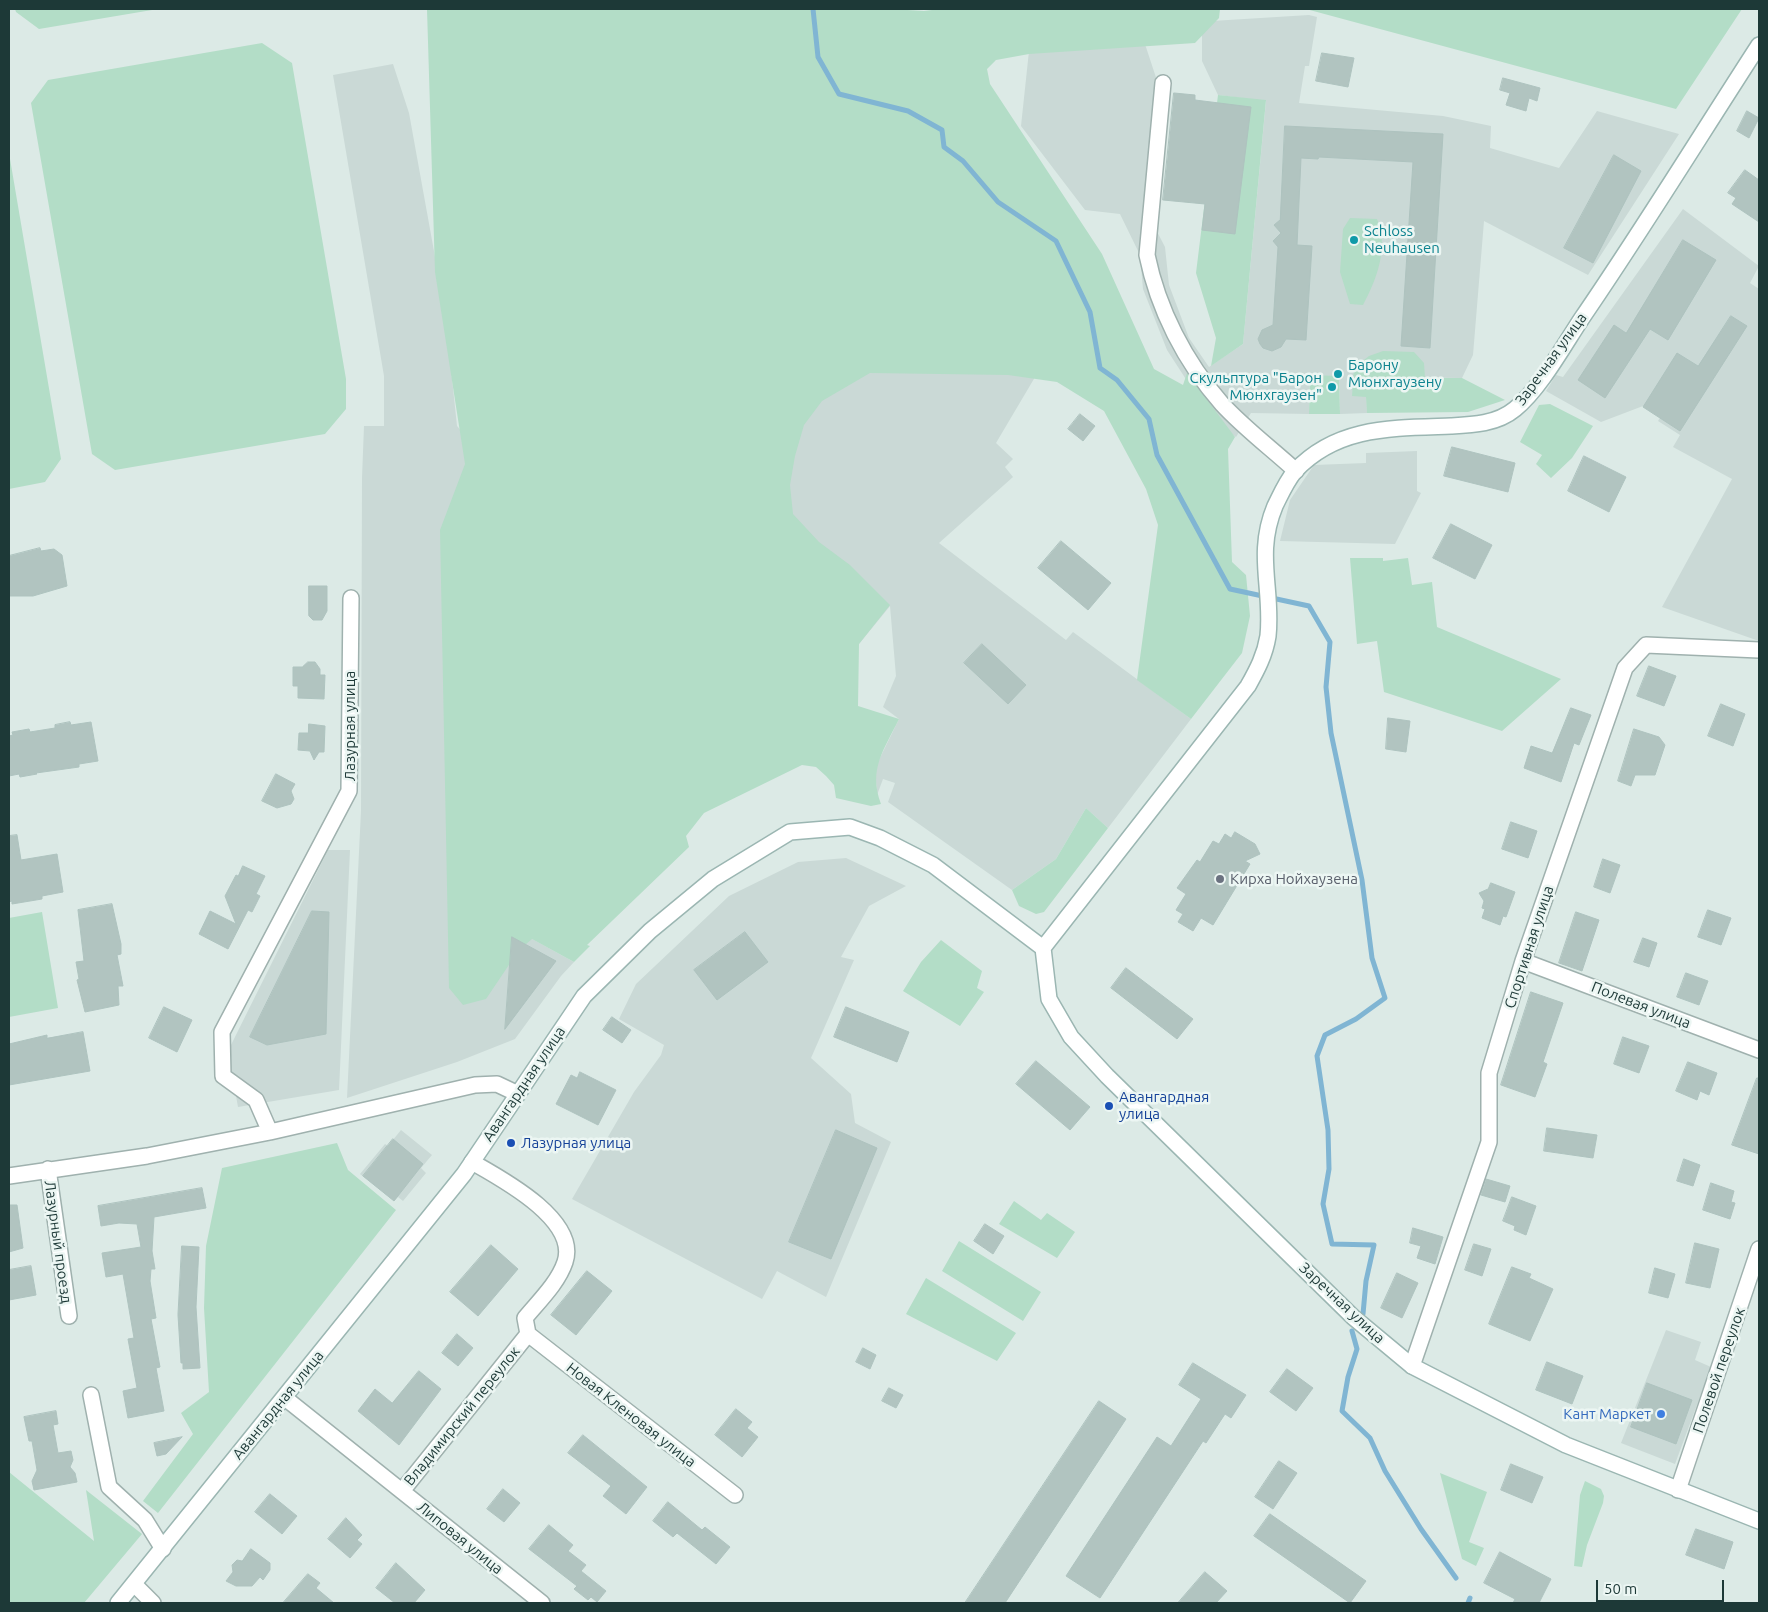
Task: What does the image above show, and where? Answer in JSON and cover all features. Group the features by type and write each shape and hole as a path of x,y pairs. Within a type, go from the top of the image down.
{"street":[{"name":"Заречная улица","path":"1759,45 1590,306 1535,387 1515,410 1479,424 1379,429 1360,433 1326,445 1296,471 1284,487 1268,522 1264,546 1268,635 1261,663 1248,686 1043,948 1049,999 1071,1037 1107,1076 1352,1316 1412,1366 1566,1445 1759,1521"},
{"path":"1164,83 1147,255 1152,283 1178,343 1222,404 1296,471"},
{"name":"Лазурная улица","path":"270,1132 256,1100 223,1076 222,1032 349,792 351,598"},
{"name":"Спортивная улица","path":"1412,1366 1489,1142 1489,1073 1523,960 1625,668 1646,645 1759,650"},
{"name":"Авангардная улица","path":"118,1603 285,1398 472,1162 516,1093 584,996 650,931 713,880 790,832 850,827 880,838 933,865 1043,948"},
{"name":"Полевая улица","path":"1523,960 1759,1050"},
{"path":"9,1176 147,1156 270,1132 475,1085 498,1084 516,1093"},
{"name":"Владимирский переулок","path":"402,1492 528,1334 525,1318 558,1276 566,1261 567,1242 555,1221 512,1185 472,1162"},
{"name":"Лазурный проезд","path":"48,1169 69,1316"},
{"name":"Полевой переулок","path":"1678,1490 1759,1249"},
{"name":"Новая Кленовая улица","path":"528,1334 735,1496"},
{"path":"92,1395 109,1487 145,1520 163,1549"},
{"name":"Липовая улица","path":"285,1398 542,1603"},
{"path":"134,1584 154,1603"}],"shaded area":[{"path":"1309,15 1317,17 1309,66 1305,66 1299,103 1443,116 1491,126 1490,148 1559,168 1597,111 1679,134 1588,275 1484,221 1473,355 1462,378 1366,377 1367,413 1340,414 1339,376 1310,376 1309,414 1251,413 1236,437 1213,421 1167,350 1143,289 1140,255 1120,214 1085,210 1021,126 1029,51 1144,41 1166,108 1150,218 1165,247 1169,285 1189,338 1209,367 1243,344 1266,101 1218,95 1202,61 1202,27 1212,21"},
{"path":"393,64 409,113 445,312 457,426 512,488 505,924 574,962 561,976 515,1039 457,1062 347,1098 361,811 362,478 364,426 384,426 384,376 333,75"},
{"path":"1683,209 1759,266 1750,283 1759,289 1759,641 1662,607 1732,479 1673,447 1680,435 1658,421 1661,416 1643,406 1601,422 1546,391 1556,375 1563,377"},
{"path":"932,246 1041,367 996,443 1013,459 1005,467 1013,477 939,543 1066,640 1073,632 1191,719 1108,828 1086,808 1056,859 1012,890 888,802 895,783 883,779 877,795 875,768 899,719 883,707 896,676 890,606 859,644 679,528"},
{"path":"1417,451 1417,491 1421,493 1395,544 1280,541 1290,500 1314,465 1366,463 1366,453"},
{"path":"328,850 350,850 339,1090 238,1107 228,1051"},
{"path":"846,858 906,886 869,906 841,957 854,960 811,1058 851,1094 855,1123 891,1142 826,1297 777,1271 762,1299 572,1199 634,1092 661,1055 664,1045 619,1019 636,984 729,896 798,862"},
{"path":"401,1130 432,1155 421,1168 426,1173 403,1201 398,1197 394,1201 360,1174 385,1144 388,1146"},
{"path":"1666,1330 1701,1342 1695,1360 1711,1367 1675,1464 1621,1443"}],"green space":[{"path":"15,9 158,9 39,29 16,12"},
{"path":"427,9 891,9 924,11 940,9 1220,9 1219,18 1195,43 1029,54 996,60 987,69 990,84 1102,254 1154,369 1183,385 1187,373 1235,437 1228,449 1232,562 1246,575 1250,616 1242,653 1191,719 1137,680 1158,525 1146,489 1104,411 1057,382 1008,375 870,373 822,401 804,425 795,456 790,485 793,514 819,542 850,565 890,605 859,644 858,706 899,719 883,750 877,770 877,792 881,804 871,806 836,798 834,785 826,776 816,767 802,765 704,813 686,836 689,847 587,945 590,946 574,962 532,939 519,950 486,999 463,1005 449,988 440,530 465,464 435,272"},
{"path":"1306,9 1742,9 1676,109"},
{"path":"262,43 292,63 346,379 346,409 325,434 115,470 92,454 31,103 48,80"},
{"path":"1218,95 1266,100 1243,344 1211,366 1216,338 1196,273"},
{"path":"9,153 61,459 45,482 9,489"},
{"path":"1350,218 1377,219 1382,241 1382,252 1377,274 1363,305 1350,304 1340,272 1343,229"},
{"path":"1383,351 1414,352 1424,363 1425,378 1462,378 1505,400 1468,412 1367,413 1366,397 1352,396 1354,368 1369,356"},
{"path":"1310,375 1339,376 1340,414 1309,414"},
{"path":"1550,404 1593,426 1572,458 1551,478 1536,464 1542,455 1520,442 1539,405"},
{"path":"1350,558 1383,558 1383,561 1408,558 1412,585 1432,582 1437,627 1561,679 1502,731 1384,692 1377,641 1357,644"},
{"path":"1086,808 1108,828 1044,912 1036,914 1019,906 1012,890 1056,859"},
{"path":"42,912 58,1008 9,1017 9,918"},
{"path":"941,940 982,971 977,988 984,992 960,1026 903,991 921,962"},
{"path":"337,1143 348,1170 396,1210 158,1513 143,1501 193,1434 181,1413 209,1392 204,1308 206,1246 222,1168"},
{"path":"1014,1201 1041,1220 1047,1213 1075,1232 1057,1258 999,1224"},
{"path":"959,1241 1041,1292 1023,1321 942,1271"},
{"path":"926,1278 1016,1333 997,1361 906,1314"},
{"path":"9,1472 94,1541 86,1490 142,1534 84,1603 9,1603"},
{"path":"1440,1473 1487,1492 1469,1542 1484,1548 1476,1566 1462,1559"},
{"path":"1585,1481 1601,1489 1604,1496 1587,1545 1582,1567 1574,1566 1580,1495"}],"building":[{"path":"1322,53 1354,58 1348,87 1316,81"},
{"path":"1503,78 1540,88 1537,101 1529,98 1526,111 1506,105 1510,93 1500,90"},
{"path":"1174,93 1195,95 1195,100 1251,107 1235,234 1202,230 1205,204 1163,200"},
{"path":"1747,111 1759,118 1749,138 1737,131"},
{"path":"1285,126 1443,134 1430,348 1401,346 1413,162 1319,157 1318,159 1301,158 1297,245 1312,246 1306,340 1286,339 1281,347 1272,351 1263,348 1260,344 1258,339 1262,330 1273,325 1278,247 1273,241 1281,233 1274,225 1280,220"},
{"path":"1614,155 1641,171 1593,263 1564,248"},
{"path":"1745,170 1759,180 1759,222 1732,204 1736,198 1728,193"},
{"path":"1683,240 1716,260 1668,340 1650,329 1605,398 1578,380 1614,325 1626,333"},
{"path":"1731,316 1747,326 1680,431 1643,407 1677,353 1698,366"},
{"path":"1080,414 1095,426 1083,441 1068,429"},
{"path":"1452,447 1515,463 1508,492 1444,476"},
{"path":"1584,456 1626,477 1609,512 1568,491"},
{"path":"1451,524 1492,545 1475,579 1433,558"},
{"path":"1061,541 1111,583 1088,610 1038,568"},
{"path":"40,548 41,551 54,549 62,555 67,586 33,596 9,596 9,556"},
{"path":"309,586 327,586 327,611 322,620 313,620 309,616"},
{"path":"982,644 1026,685 1008,704 964,663"},
{"path":"308,662 315,662 320,669 320,675 325,675 324,699 298,698 298,686 293,686 293,667 302,667"},
{"path":"1649,666 1676,676 1664,706 1637,696"},
{"path":"1721,704 1745,714 1733,746 1708,736"},
{"path":"1571,708 1591,715 1579,745 1574,743 1561,782 1524,768 1531,746 1552,753"},
{"path":"1388,718 1410,721 1406,752 1386,749"},
{"path":"70,722 71,725 91,722 98,761 79,764 79,767 20,777 19,774 9,776 9,736 13,735 12,732 29,729 30,732 55,728 55,725"},
{"path":"309,724 325,726 324,752 319,752 314,760 310,751 298,750 299,733 308,733"},
{"path":"1634,729 1659,737 1665,745 1655,775 1635,775 1631,786 1618,781"},
{"path":"276,774 295,784 291,791 294,799 291,804 277,808 262,801"},
{"path":"1511,822 1537,831 1528,858 1502,849"},
{"name":"Кирха Нойхаузена","path":"1235,832 1255,844 1260,854 1245,861 1250,864 1213,925 1201,918 1193,931 1178,922 1183,914 1176,910 1186,894 1177,888 1197,860 1200,862 1213,841 1219,844 1225,834 1231,838"},
{"path":"17,835 21,860 57,854 63,892 42,896 42,899 12,904 12,901 9,902 9,836"},
{"path":"1603,859 1620,865 1610,893 1594,887"},
{"path":"243,866 265,876 256,894 260,896 252,912 248,910 228,949 199,934 210,911 236,924 225,896"},
{"path":"1491,883 1515,892 1506,917 1503,916 1500,925 1482,918 1485,909 1482,908 1484,901 1479,893 1488,889"},
{"path":"112,904 121,944 121,954 117,955 123,986 118,986 119,1005 85,1012 77,980 79,979 76,962 84,961 78,910"},
{"path":"1708,910 1731,918 1721,945 1698,937"},
{"path":"312,911 329,912 326,1034 267,1045 250,1037"},
{"path":"1576,912 1599,920 1582,971 1559,963"},
{"path":"745,932 768,962 717,1000 694,970"},
{"path":"512,937 556,961 505,1029"},
{"path":"1643,938 1657,943 1649,967 1634,962"},
{"path":"1126,968 1193,1019 1177,1039 1111,988"},
{"path":"1686,973 1708,981 1699,1005 1677,997"},
{"path":"1531,992 1563,1003 1543,1062 1547,1064 1535,1097 1501,1085"},
{"path":"164,1007 192,1020 177,1052 149,1038"},
{"path":"846,1007 909,1032 897,1062 834,1037"},
{"path":"612,1017 631,1030 622,1043 603,1030"},
{"path":"83,1032 90,1071 9,1085 9,1044 47,1035 47,1038"},
{"path":"1623,1037 1649,1046 1639,1073 1614,1064"},
{"path":"1036,1061 1090,1107 1070,1130 1016,1084"},
{"path":"1688,1062 1717,1073 1709,1095 1700,1091 1697,1100 1676,1091"},
{"path":"580,1072 616,1090 598,1125 556,1104 571,1075 577,1078"},
{"path":"1757,1078 1759,1078 1759,1154 1732,1145"},
{"path":"1547,1128 1597,1135 1593,1158 1544,1151"},
{"path":"836,1130 877,1148 831,1259 789,1242"},
{"path":"393,1139 423,1164 394,1201 363,1176"},
{"path":"1684,1159 1700,1165 1693,1186 1677,1181"},
{"path":"1486,1179 1510,1186 1505,1202 1481,1195"},
{"path":"1711,1183 1734,1191 1731,1202 1735,1203 1730,1219 1703,1210"},
{"path":"202,1188 206,1208 154,1217 152,1251 155,1269 151,1269 150,1281 156,1318 151,1319 160,1367 156,1368 164,1411 128,1418 123,1391 137,1388 128,1339 134,1338 123,1274 106,1277 102,1253 141,1247 137,1224 119,1223 101,1226 98,1206"},
{"path":"1512,1197 1536,1206 1526,1235 1514,1230 1515,1226 1503,1221"},
{"path":"9,1205 17,1205 23,1248 9,1252"},
{"path":"985,1224 1004,1236 993,1254 974,1241"},
{"path":"1413,1228 1443,1237 1435,1264 1417,1258 1421,1246 1410,1243"},
{"path":"1695,1243 1719,1249 1710,1288 1686,1283"},
{"path":"1474,1244 1491,1249 1482,1276 1465,1270"},
{"path":"491,1245 518,1269 478,1316 450,1292"},
{"path":"182,1246 199,1247 196,1307 200,1368 183,1369 183,1363 181,1363 178,1315"},
{"path":"31,1266 36,1295 9,1300 9,1270"},
{"path":"1512,1267 1531,1274 1529,1278 1553,1289 1530,1341 1489,1324"},
{"path":"1655,1268 1675,1274 1668,1298 1649,1293"},
{"path":"587,1271 612,1291 576,1335 551,1315"},
{"path":"1397,1273 1418,1283 1402,1318 1381,1308"},
{"path":"457,1334 473,1348 458,1366 442,1353"},
{"path":"863,1348 876,1355 870,1369 856,1362"},
{"path":"1547,1362 1583,1376 1572,1404 1536,1390"},
{"path":"1193,1363 1246,1395 1231,1418 1225,1414 1206,1443 1203,1441 1100,1598 1066,1576 1157,1437 1171,1446 1201,1399 1179,1385"},
{"path":"1287,1369 1313,1388 1296,1411 1270,1392"},
{"path":"419,1371 441,1389 399,1445 358,1411 375,1389 392,1403"},
{"name":"Кант Маркет","path":"1647,1383 1692,1400 1676,1444 1631,1427"},
{"path":"889,1388 903,1395 896,1408 882,1401"},
{"path":"1099,1401 1126,1419 1005,1603 965,1603"},
{"path":"736,1409 752,1422 747,1428 758,1437 742,1457 715,1435"},
{"path":"56,1411 58,1424 53,1425 58,1453 71,1451 73,1460 70,1467 75,1473 77,1482 34,1490 32,1481 37,1470 32,1441 29,1441 24,1417"},
{"path":"583,1435 647,1487 626,1514 603,1496 611,1486 568,1453"},
{"path":"182,1437 166,1454 157,1456 154,1443"},
{"path":"1279,1461 1297,1473 1273,1509 1255,1497"},
{"path":"1511,1464 1543,1477 1532,1503 1501,1490"},
{"path":"503,1489 520,1503 504,1522 487,1509"},
{"path":"270,1494 297,1516 282,1534 255,1512"},
{"path":"668,1502 702,1530 705,1527 730,1547 716,1564 677,1533 673,1537 653,1521"},
{"path":"1270,1514 1366,1581 1350,1603 1254,1536"},
{"path":"346,1518 362,1535 357,1540 362,1544 350,1558 328,1539"},
{"path":"549,1525 573,1545 568,1551 586,1565 581,1571 606,1591 597,1602 591,1597 588,1600 574,1589 577,1586 529,1549"},
{"path":"1696,1529 1733,1542 1724,1569 1686,1555"},
{"path":"251,1549 270,1563 270,1570 263,1580 260,1577 252,1586 236,1586 226,1581 233,1572 232,1565 237,1560 242,1561"},
{"path":"1500,1552 1551,1579 1539,1603 1513,1603 1515,1599 1484,1583"},
{"path":"396,1563 425,1590 414,1603 395,1603 376,1588"},
{"path":"1205,1572 1227,1591 1216,1603 1178,1603"},
{"path":"308,1574 320,1583 316,1588 334,1603 283,1603"}],"waterway":[{"path":"813,9 818,57 839,94 908,111 942,130 944,147 963,161 998,202 1056,241 1090,312 1100,368 1117,380 1149,419 1157,455 1230,589 1309,606 1330,642 1326,687 1331,733 1362,880 1372,958 1385,998 1356,1019 1325,1035 1317,1056 1328,1130 1329,1169 1323,1204 1332,1244 1374,1245 1366,1281 1363,1314"},
{"path":"1352,1331 1357,1349 1348,1377 1342,1411 1370,1438 1385,1471 1421,1529 1456,1578"},
{"path":"1468,1603 1470,1598"}],"place":[{"name":"Schloss Neuhausen","path":"1354,240"},
{"name":"Барону Мюнхгаузену","path":"1338,374"},
{"name":"Скульптура \"Барон Мюнхгаузен\"","path":"1332,387"},
{"name":"Кирха Нойхаузена","path":"1220,879"},
{"name":"Авангардная улица","path":"1109,1106"},
{"name":"Лазурная улица","path":"511,1143"},
{"name":"Кант Маркет","path":"1661,1414"}]}
